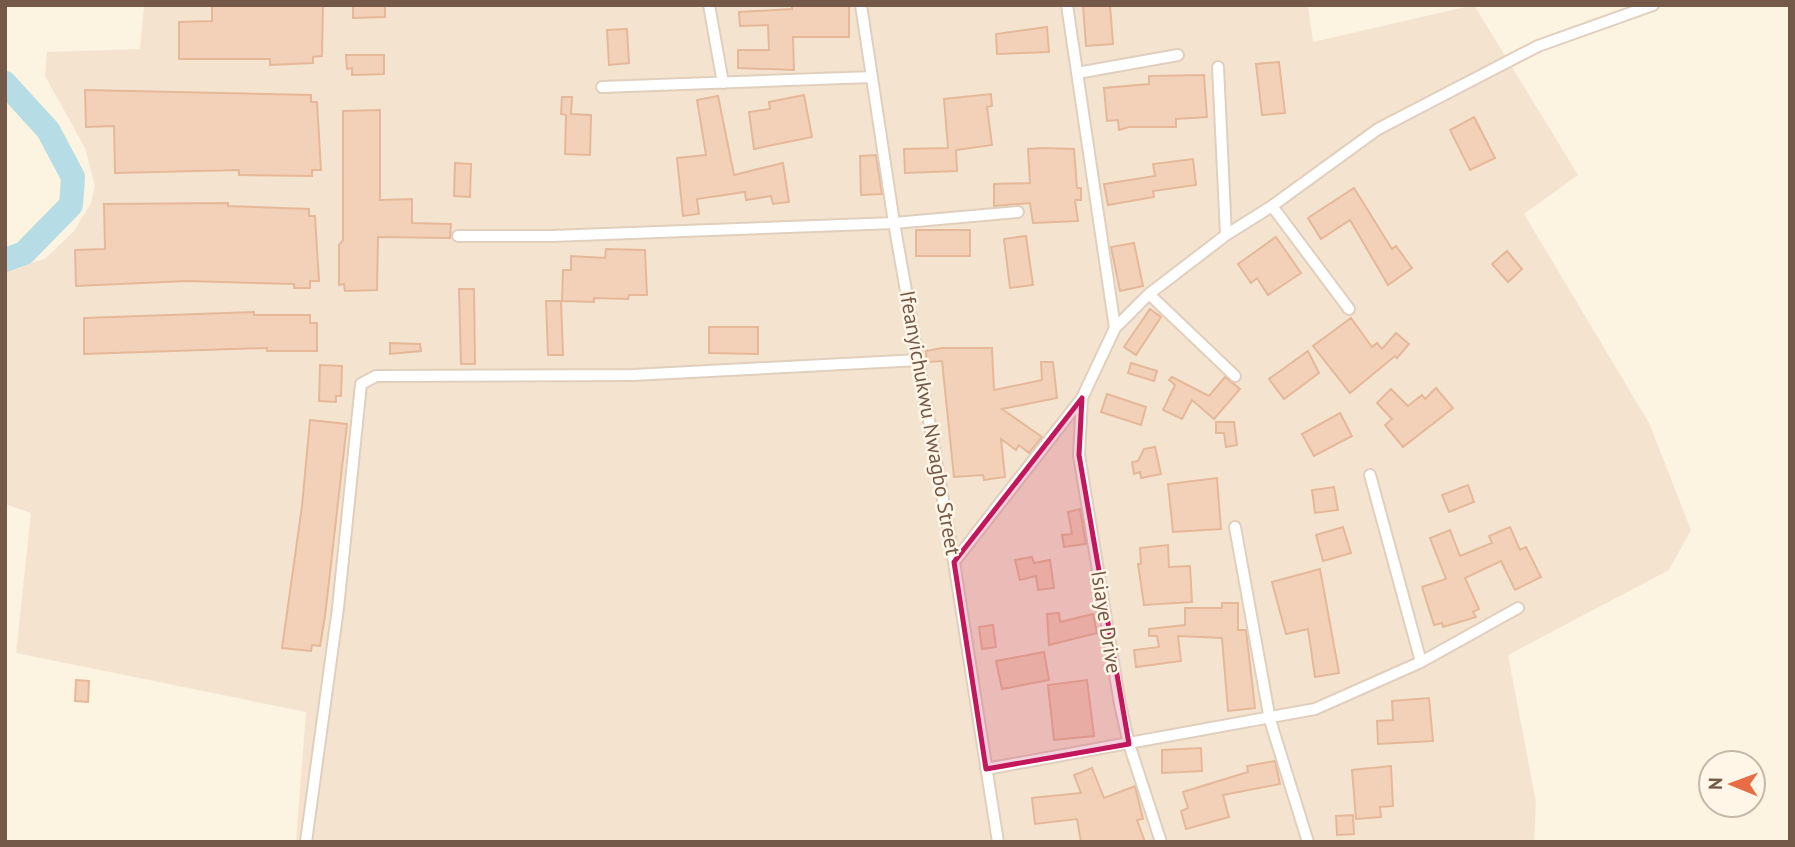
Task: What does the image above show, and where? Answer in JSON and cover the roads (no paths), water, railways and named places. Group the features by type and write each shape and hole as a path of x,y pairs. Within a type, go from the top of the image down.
{"street":[{"path":"709,5 723,83"},
{"name":"Ifeanyichukwu Nwagbo Street","path":"861,5 894,223 954,562 999,842"},
{"path":"1067,5 1115,328"},
{"path":"954,562 1082,398 1115,328 1149,293 1226,235 1272,206 1378,129 1538,46 1653,5"},
{"path":"1077,73 1178,55"},
{"path":"1218,67 1226,235"},
{"path":"602,87 872,77"},
{"path":"1272,206 1349,309"},
{"path":"458,236 552,236 894,223 1018,212"},
{"path":"1149,293 1235,376"},
{"path":"306,842 338,608 361,384 366,379 376,376 633,375 919,360"},
{"name":"Isiaye Drive","path":"1082,398 1079,455 1129,744 1161,842"},
{"path":"1370,475 1421,662"},
{"path":"1235,527 1270,720 1308,842"},
{"path":"986,769 1270,720 1315,709 1421,662 1518,608"}],"waterway":[{"path":"5,83 48,130 73,177 71,205 24,253 5,260"}]}
